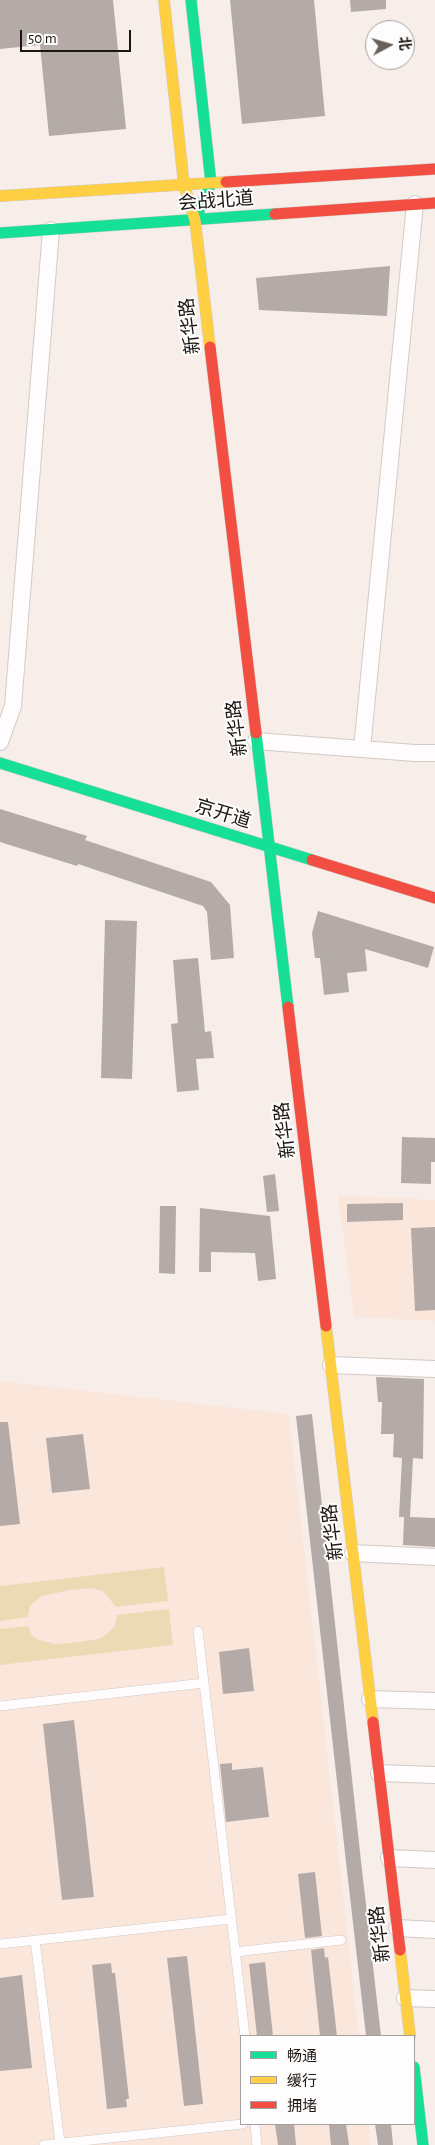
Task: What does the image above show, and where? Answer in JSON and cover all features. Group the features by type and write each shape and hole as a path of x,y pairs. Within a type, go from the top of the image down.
{"main road":[{"name":"新华路","path":"164,0 184,184 195,220 410,2035"},
{"path":"192,0 212,183 195,220"},
{"name":"会战北道","path":"0,196 435,169"},
{"name":"会战北道","path":"0,233 435,203"},
{"name":"京开道","path":"0,763 435,898"},
{"path":"415,2070 427,2109 423,2145"}],"street":[{"path":"362,749 415,204"},
{"path":"0,742 13,706 51,230"},
{"path":"256,741 414,753 435,752"},
{"path":"330,1365 435,1368"},
{"path":"353,1553 435,1557"},
{"path":"370,1699 435,1702"},
{"path":"379,1773 435,1775"},
{"path":"389,1858 435,1860"},
{"path":"398,1928 435,1930"},
{"path":"406,1998 435,1999"}],"lane":[{"path":"198,1631 245,2035"},
{"path":"0,1706 204,1684"},
{"path":"0,1944 231,1919"},
{"path":"35,1940 60,2143"},
{"path":"235,1952 341,1940"},
{"path":"44,2145 240,2124"},
{"path":"255,2125 258,2145"}],"shaded area":[{"path":"338,1195 435,1200 435,1321 354,1317"},
{"path":"0,1381 289,1414 359,2035 240,2035 240,2125 369,2125 371,2145 0,2145"},
{"path":"164,1567 168,1601 116,1607 104,1592 93,1588 71,1590 41,1596 30,1606 28,1617 0,1621 0,1586"},
{"path":"169,1609 173,1645 0,1665 0,1629 28,1626 32,1636 39,1640 56,1644 70,1643 99,1639 106,1635 115,1626 117,1615"}],"building":[{"path":"0,0 113,0 126,129 49,136 40,45 0,49"},
{"path":"230,0 314,0 325,116 242,124"},
{"path":"350,0 386,0 386,9 351,12"},
{"path":"390,266 387,316 259,310 256,278"},
{"path":"0,809 87,836 85,840 211,882 230,905 234,958 211,960 207,912 203,906 78,864 77,866 0,842"},
{"path":"318,911 434,947 428,968 365,949 367,971 347,973 349,992 324,995 320,958 315,958 312,933"},
{"path":"105,920 137,921 132,1079 101,1078"},
{"path":"198,958 205,1032 211,1031 214,1058 196,1059 199,1090 177,1092 171,1024 178,1023 173,960"},
{"path":"402,1137 435,1138 435,1162 431,1162 431,1184 401,1183"},
{"path":"275,1174 279,1211 267,1212 263,1176"},
{"path":"403,1203 403,1220 347,1222 347,1204"},
{"path":"160,1206 176,1206 175,1274 159,1273"},
{"path":"200,1208 270,1216 276,1279 258,1281 255,1253 211,1252 211,1272 199,1272"},
{"path":"435,1227 435,1310 415,1311 411,1228"},
{"path":"376,1377 424,1379 423,1459 413,1458 410,1517 435,1518 435,1547 403,1545 404,1517 399,1517 402,1458 393,1457 394,1434 381,1434 382,1402 378,1402"},
{"path":"312,1414 381,2035 366,2035 296,1416"},
{"path":"0,1422 8,1422 20,1524 0,1526"},
{"path":"83,1434 90,1489 52,1493 46,1438"},
{"path":"249,1648 254,1691 223,1694 219,1652"},
{"path":"74,1720 94,1897 62,1900 43,1724"},
{"path":"232,1763 232,1770 263,1767 269,1817 226,1822 220,1764"},
{"path":"315,1872 322,1936 305,1938 298,1874"},
{"path":"324,1948 325,1958 328,1957 337,2035 320,2035 311,1950"},
{"path":"187,1956 203,2104 184,2106 167,1958"},
{"path":"265,1962 273,2035 257,2035 249,1964"},
{"path":"111,1963 112,1973 115,1973 129,2099 126,2099 127,2107 107,2109 92,1965"},
{"path":"22,1975 32,2068 0,2071 0,1978"},
{"path":"275,2125 294,2125 296,2145 278,2145"},
{"path":"329,2125 346,2125 349,2145 331,2145"},
{"path":"375,2125 391,2125 393,2145 378,2145"}],"traffic: fast":[{"path":"191,0 211,183 195,220"},
{"path":"0,233 275,214"},
{"path":"256,733 288,1007"},
{"path":"0,763 312,860"},
{"path":"415,2076 423,2145"}],"traffic: slow":[{"path":"164,0 184,185 195,220 210,347"},
{"path":"0,196 226,182"},
{"path":"326,1326 373,1722"},
{"path":"400,1950 410,2035"}],"traffic: jam":[{"path":"226,182 435,169"},
{"path":"275,214 435,203"},
{"path":"210,347 256,733"},
{"path":"312,860 435,898"},
{"path":"288,1007 326,1326"},
{"path":"373,1722 400,1950"}]}
